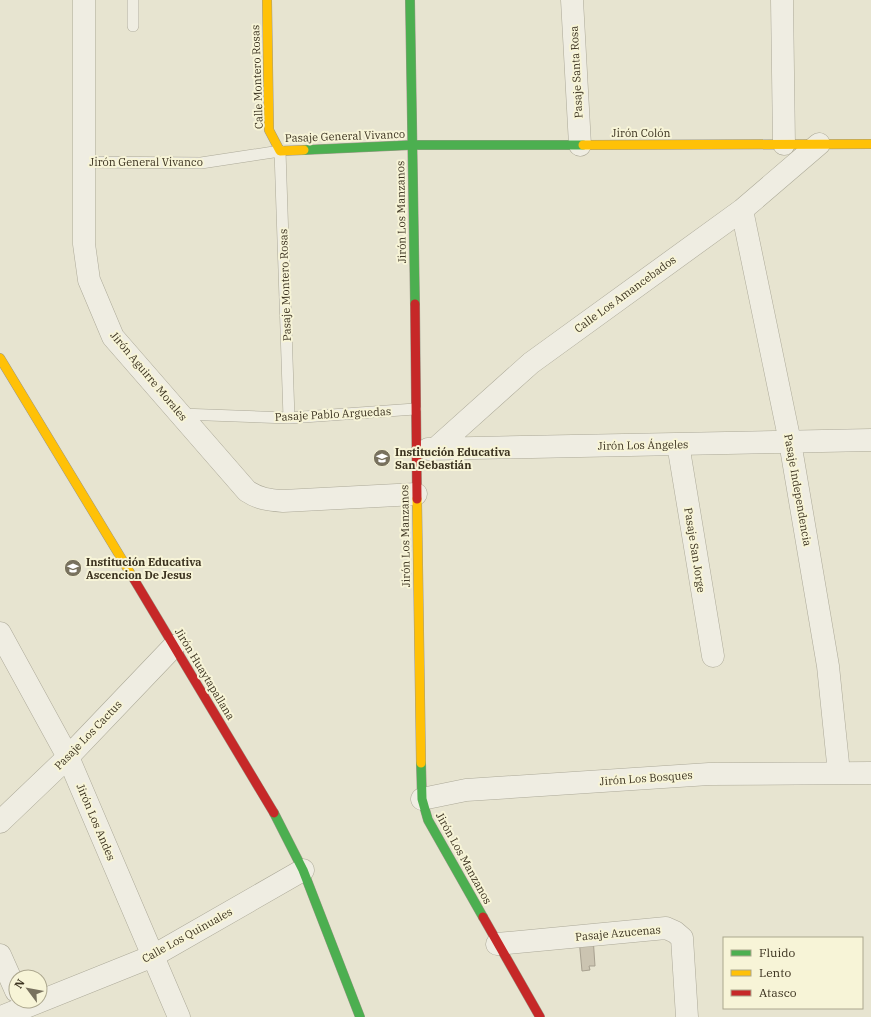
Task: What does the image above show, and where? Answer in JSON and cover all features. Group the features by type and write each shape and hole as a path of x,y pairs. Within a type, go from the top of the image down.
{"street":[{"name":"Jirón Aguirre Morales","path":"84,0 84,244 89,280 113,337 247,490 257,497 266,500 283,501 416,494"},
{"name":"Calle Montero Rosas","path":"267,0 269,130 280,151"},
{"name":"Jirón Los Manzanos","path":"410,0 415,409 425,449 416,494 422,799 428,820 460,874 497,944 540,1017"},
{"name":"Pasaje Santa Rosa","path":"572,0 580,145"},
{"path":"782,0 784,144"},
{"name":"Calle Los Amancebados","path":"425,449 531,363 742,210 819,144"},
{"name":"Jirón Colón","path":"412,145 871,144"},
{"name":"Pasaje General Vivanco","path":"280,151 412,145"},
{"name":"Pasaje Independencia","path":"742,210 790,442 828,666 839,773"},
{"name":"Jirón Huaytapallana","path":"0,358 269,803 303,870 360,1017"},
{"name":"Jirón Los Ángeles","path":"425,449 871,440"},
{"name":"Pasaje San Jorge","path":"678,444 713,656"},
{"name":"Jirón Los Andes","path":"0,634 68,757 179,1017"},
{"name":"Pasaje Los Cactus","path":"0,822 68,757 174,646"},
{"name":"Jirón Los Bosques","path":"422,799 466,790 709,774 871,773"},
{"name":"Calle Los Quinuales","path":"48,991 153,956 303,870"},
{"name":"Pasaje Azucenas","path":"497,944 666,928 675,932 682,938 687,1017"},
{"path":"0,955 8,973"},
{"name":"Calle Los Quinuales","path":"1,1017 10,1009"}],"lane":[{"path":"133,0 133,26"},
{"name":"Jirón General Vivanco","path":"84,162 201,163 280,151"},
{"name":"Pasaje Montero Rosas","path":"280,151 289,418"},
{"name":"Pasaje Pablo Arguedas","path":"180,414 289,418 415,409"}],"building":[{"path":"593,937 595,966 589,966 590,970 582,971 579,939"}],"traffic: fast":[{"path":"410,0 415,304"},
{"path":"304,150 412,145 583,145"},
{"path":"421,763 422,799 428,820 483,917"},
{"path":"274,813 303,870 360,1017"}],"traffic: slow":[{"path":"267,0 269,130 280,151 304,150"},
{"path":"583,145 871,144"},
{"path":"0,358 132,576"},
{"path":"417,499 421,763"}],"traffic: jam":[{"path":"415,304 417,499"},
{"path":"132,576 274,813"},
{"path":"483,917 540,1017"}],"place":[{"name":"Institución Educativa San Sebastián","path":"382,458"},
{"name":"Institución Educativa Ascencion De Jesus","path":"73,568"}]}
